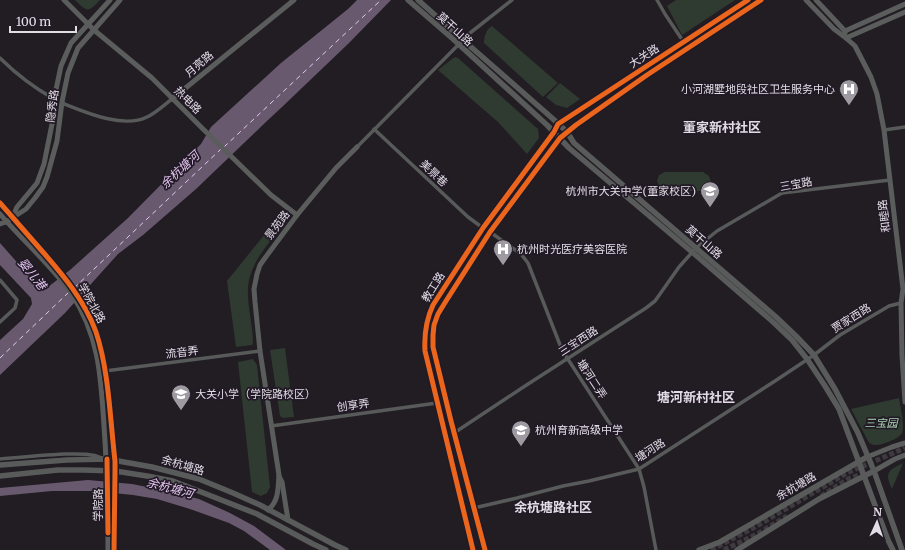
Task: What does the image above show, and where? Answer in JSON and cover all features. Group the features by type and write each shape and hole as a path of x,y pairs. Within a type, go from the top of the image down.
{"main road":[{"name":"热电路","path":"64,0 94,30 152,78 271,195 297,215"},
{"name":"隐秀路","path":"12,217 17,207 37,183 44,164 52,124 54,99 61,66 71,43 110,0"},
{"name":"隐秀路","path":"0,224 6,222 26,209 43,187 48,177 57,141 68,73 78,48 120,0"},
{"name":"月亮路","path":"172,99 294,0"},
{"name":"莫干山路","path":"408,0 552,118 567,132 574,143 792,340 807,359 839,409 893,550"},
{"name":"大关路","path":"558,124 748,0"},
{"name":"大关路","path":"560,138 647,75 761,0"},
{"name":"和睦路","path":"806,0 834,29 855,46 872,77 877,94 884,130 903,289 901,303 905,402"},
{"path":"816,0 845,30 846,38 905,12"},
{"name":"莫干山路","path":"419,1 570,148 775,316 814,355 835,389 858,433 902,546"},
{"path":"845,30 905,4"},
{"path":"554,132 558,124"},
{"name":"教工路","path":"473,550 425,351 425,328 427,318 433,305 483,228 554,132"},
{"name":"教工路","path":"485,550 433,347 434,325 438,314 490,232 560,138"},
{"name":"景苑路","path":"268,510 275,503 278,496 279,475 254,302 254,289 257,274 264,258 297,215 336,168 357,147"},
{"name":"学院北路","path":"0,203 49,262"},
{"name":"学院北路","path":"0,214 6,222 65,277 74,289 88,319 96,332 105,371 114,461"},
{"name":"学院北路","path":"88,319 101,379 107,460"},
{"name":"余杭塘路","path":"699,550 720,542 867,457 905,443"},
{"path":"737,550 819,500 905,454"},
{"name":"余杭塘路","path":"0,465 49,461 107,460 152,467 199,479 234,493 335,546 346,550"},
{"name":"学院路","path":"107,460 108,550"},
{"name":"学院路","path":"114,461 114,550"},
{"name":"余杭塘路","path":"0,476 58,470 84,470 115,471 173,481 257,514 326,550"},
{"name":"景苑路","path":"279,475 282,482 288,520"}],"street":[{"name":"景苑路","path":"357,147 470,33 512,0"},
{"path":"657,0 681,38"},
{"path":"0,58 33,86 54,99"},
{"name":"月亮路","path":"62,103 98,117 133,121 146,117 172,99"},
{"path":"884,130 905,127"},
{"name":"美景巷","path":"374,130 468,217 483,228"},
{"name":"三宝路","path":"694,250 716,231 782,193 890,180"},
{"name":"塘河二弄","path":"490,232 521,254 528,263 562,350 639,469 656,550"},
{"name":"三宝西路","path":"454,433 646,308 655,301 679,267 694,250"},
{"path":"0,280 17,300 15,308 0,322"},
{"name":"贾家西路","path":"814,355 840,335 883,309 901,303"},
{"name":"流音弄","path":"105,371 260,351"},
{"name":"塘河路","path":"474,508 639,469 814,355"},
{"name":"创享弄","path":"271,426 437,403"},
{"path":"0,459 43,455 79,454 94,455 107,460"}],"green space":[{"path":"75,0 100,0 90,9 85,9"},
{"path":"676,0 735,0 682,35 667,6"},
{"path":"492,26 558,83 543,97 484,43 486,33"},
{"path":"455,57 458,58 538,129 539,138 527,154 498,122 438,70"},
{"path":"560,83 580,99 567,108 556,105 546,97"},
{"path":"665,172 703,172 709,176 711,182 706,191 665,191 660,188 657,181 659,175"},
{"path":"281,214 284,216 285,223 267,245 257,261 248,287 253,343 252,345 236,347 227,281"},
{"path":"285,348 294,417 283,418 280,416 270,350"},
{"path":"253,359 257,365 270,487 267,493 261,496 252,492 238,362"},
{"name":"三宝园","path":"899,398 903,421 902,433 898,437 886,443 879,445 870,444 851,409"},
{"path":"903,463 892,489 888,479 889,472"}],"water":[{"name":"余杭塘河","path":"357,0 391,0 349,43 196,189 143,235 118,254 65,313 0,375 0,340 23,319 32,304 31,298 0,265 0,243 38,286 43,289 48,287 70,270 128,218 201,144 211,127 281,63"},
{"path":"88,480 132,484 199,499 254,526 286,550 270,550 244,531 229,523 157,499 93,491 52,491 0,496 0,488"}],"ferry route":[{"path":"224,147 381,0"},
{"path":"74,288 221,149"},
{"path":"0,358 68,293"}],"tunnel":[{"path":"711,550 755,527 847,473 905,448"},
{"path":"821,496 848,479 867,472"},
{"path":"724,550 759,533 787,516"}],"cycle path":[{"path":"473,550 425,351 426,327 433,305 483,228 554,132 558,124 748,0"},
{"path":"485,550 433,347 434,325 438,314 490,232 560,138 647,75 761,0"},
{"path":"0,203 50,260 80,299 96,332 104,363 115,461 114,550"},
{"path":"107,459 108,533"}],"place":[{"name":"小河湖墅地段社区卫生服务中心","path":"849,106"},
{"name":"杭州市大关中学(董家校区)","path":"710,208"},
{"name":"杭州时光医疗美容医院","path":"503,266"},
{"name":"大关小学（学院路校区）","path":"181,411"},
{"name":"杭州育新高级中学","path":"521,447"}],"district":[{"name":"董家新村社区","path":"722,127"},
{"name":"塘河新村社区","path":"696,397"},
{"name":"余杭塘路社区","path":"553,507"}],"water label":[{"name":"婴儿港","path":"32,274"}]}
